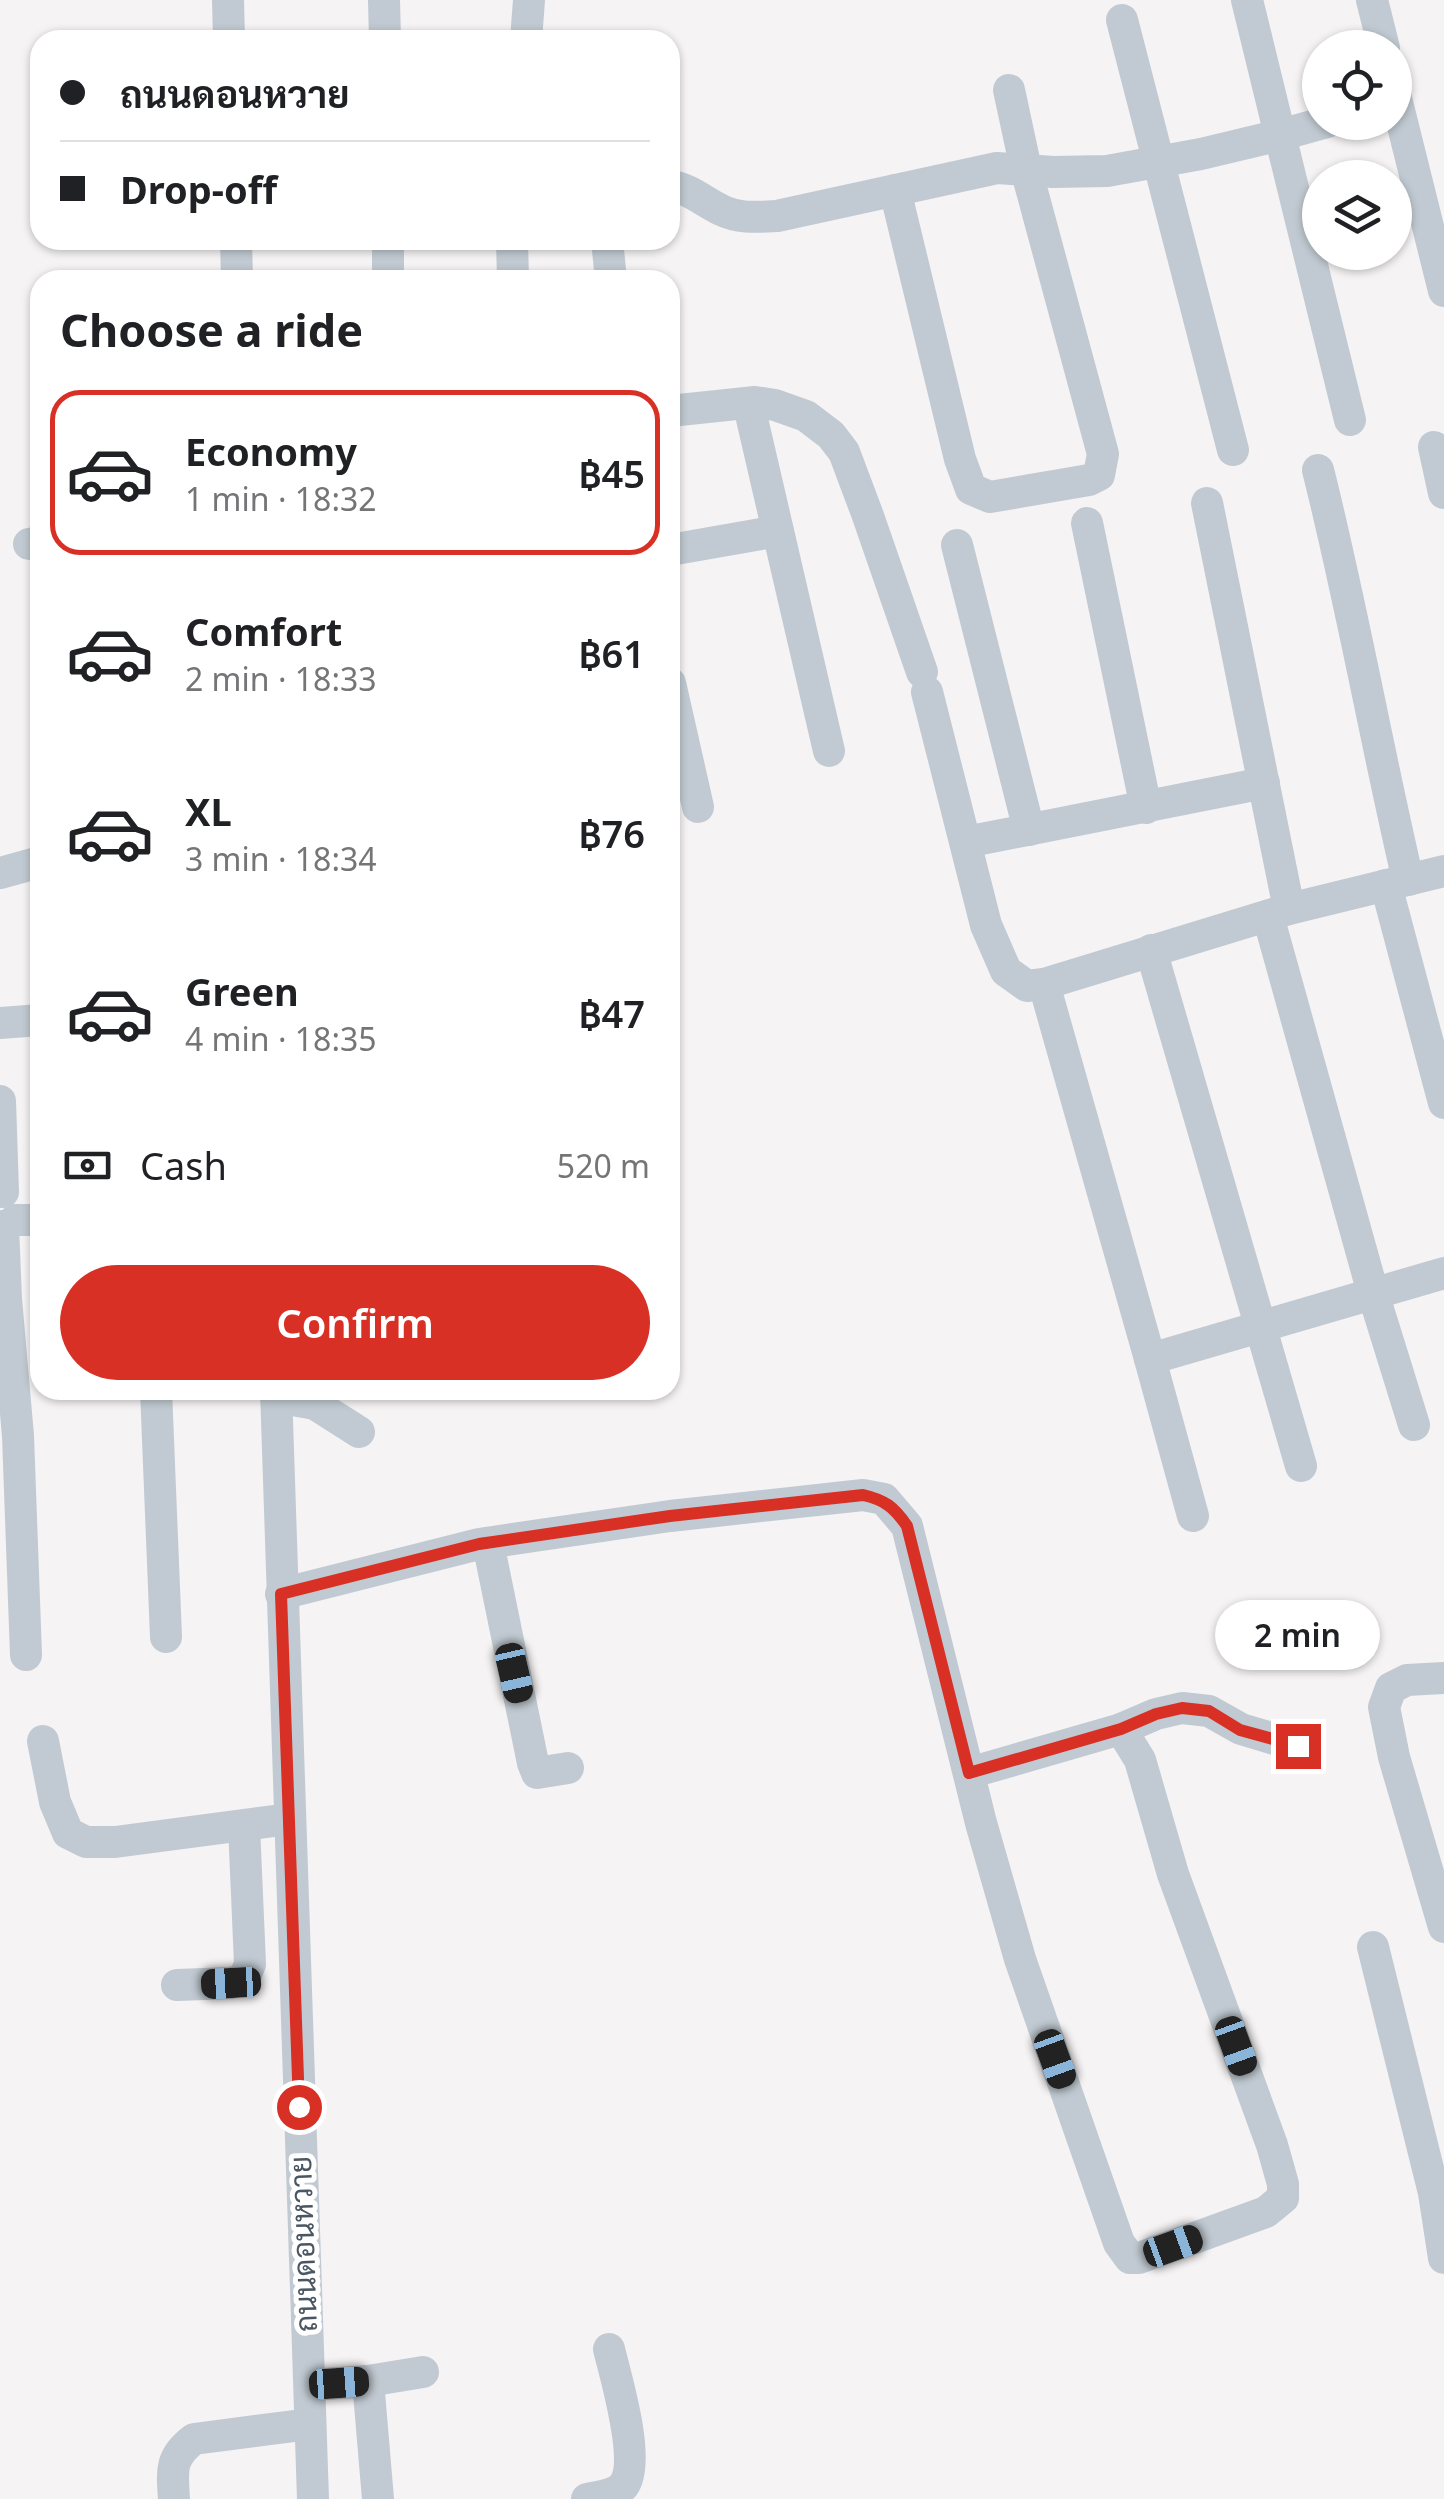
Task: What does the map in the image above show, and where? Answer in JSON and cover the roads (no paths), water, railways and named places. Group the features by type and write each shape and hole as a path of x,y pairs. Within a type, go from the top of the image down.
{"street":[{"path":"228,0 229,30"},
{"path":"384,0 384,30"},
{"path":"527,30 529,0"},
{"path":"1247,0 1350,420"},
{"path":"1372,0 1380,30"},
{"path":"1122,20 1233,450"},
{"path":"894,190 971,490 990,497 1099,475 1103,454 1026,169 1009,90"},
{"path":"680,188 724,212 750,218 777,216 997,168 1107,170 1302,129"},
{"path":"1406,140 1444,291"},
{"path":"680,410 755,402 774,404 806,416 831,435 844,452 924,682 986,925 997,955 1016,980 1027,986 1044,984 1278,912 1444,871"},
{"path":"752,419 829,752"},
{"path":"1434,447 1444,493"},
{"path":"1318,470 1341,562 1381,766 1397,883 1444,1104"},
{"path":"1207,503 1264,783 1278,912 1373,1293 1414,1426"},
{"path":"1087,523 1146,808"},
{"path":"680,548 778,531"},
{"path":"957,545 1029,830"},
{"path":"680,727 698,807"},
{"path":"966,842 1264,783"},
{"path":"0,873 30,865"},
{"path":"1151,950 1300,1466"},
{"path":"1044,984 1193,1516"},
{"path":"0,1023 30,1021"},
{"path":"0,1100 0,1126 15,1209 3,1299 18,1436 26,1655"},
{"path":"1150,1359 1444,1273"},
{"path":"156,1400 166,1638"},
{"name":"ถนนดอนหวาย","path":"276,1400 314,2499"},
{"path":"301,1400 315,1404 359,1432"},
{"path":"281,1594 488,1543 670,1516 863,1495 884,1499 907,1526 1020,1959 1119,2243 1130,2258 1138,2258 1266,2212 1283,2198 1283,2184 1173,1874 1140,1760 1121,1729"},
{"path":"488,1543 533,1763 537,1773 568,1768"},
{"path":"1444,1678 1407,1680 1391,1688 1384,1707 1394,1757 1444,1927"},
{"path":"969,1773 1182,1708 1209,1711 1240,1730 1298,1746"},
{"path":"43,1741 56,1802 68,1833 86,1842 176,1836 289,1819"},
{"path":"177,1986 244,1979 250,1964 244,1826"},
{"path":"1373,1948 1434,2193 1444,2258"},
{"path":"587,2499 616,2492 626,2483 630,2466 622,2402 609,2349"},
{"path":"310,2385 423,2372"},
{"path":"368,2381 378,2499"},
{"path":"174,2499 172,2469 179,2450 194,2438 310,2424"}]}
